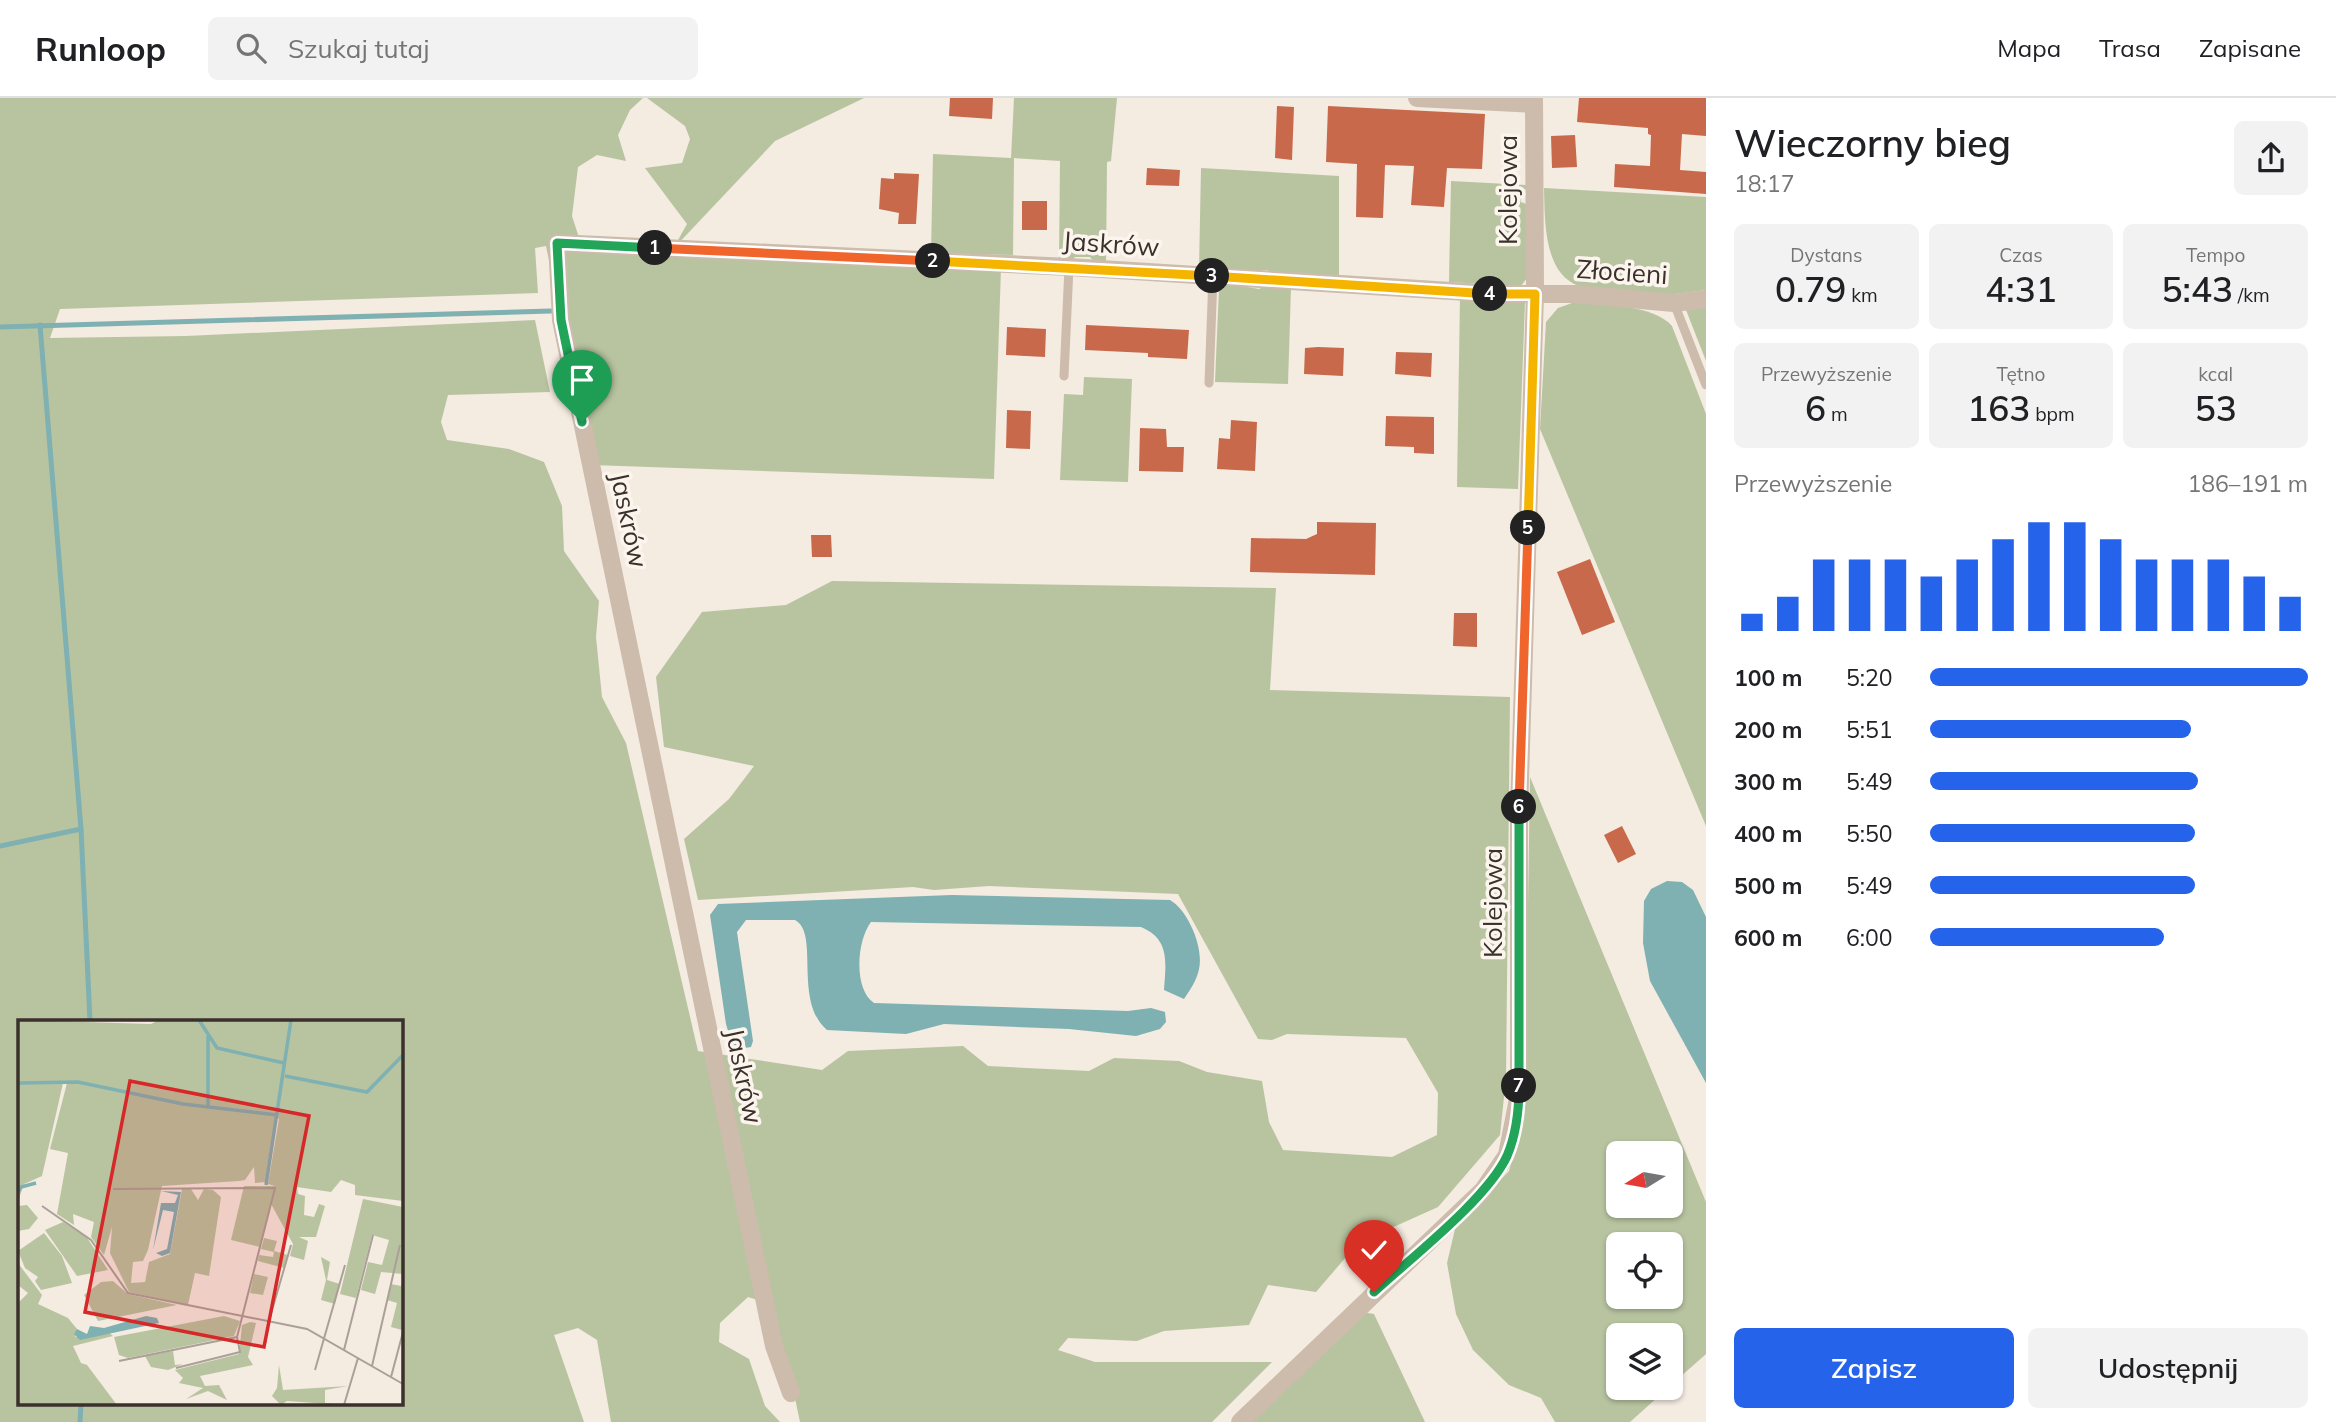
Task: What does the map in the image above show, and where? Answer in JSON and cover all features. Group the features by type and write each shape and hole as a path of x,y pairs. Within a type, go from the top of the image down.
{"street":[{"name":"Kolejowa","path":"1240,1422 1483,1190 1500,1168 1511,1142 1519,1094 1519,812 1535,294 1534,101 1417,98"},
{"name":"Jaskrów","path":"792,1393 774,1346 564,333 557,243 1069,267 1535,294"},
{"name":"Złocieni","path":"1535,294 1575,294 1674,303 1706,299"}],"lane":[{"path":"1064,376 1069,267"},
{"path":"1209,383 1213,276"},
{"path":"1674,303 1706,385"}],"green space":[{"path":"0,98 643,98 630,110 618,135 626,161 597,155 578,167 572,216 582,247 673,249 687,224 645,168 682,163 690,139 685,126 647,98 864,98 775,141 674,248 1001,268 994,479 592,465 546,246 535,248 538,293 60,309 50,338 186,336 535,320 550,392 448,395 441,422 447,440 509,449 544,462 562,506 564,551 599,601 596,637 602,697 626,743 698,1051 822,1070 848,1051 963,1046 988,1066 1089,1071 1114,1058 1179,1061 1207,1072 1262,1081 1269,1122 1283,1150 1392,1157 1437,1135 1438,1093 1406,1038 1287,1034 1272,1040 1258,1039 1178,894 989,886 934,890 913,887 698,900 684,839 729,799 754,766 664,747 656,677 702,612 786,605 832,581 1276,588 1270,690 1510,697 1506,1078 1500,1135 1438,1207 1358,1243 1316,1292 1268,1285 1249,1325 1164,1331 1137,1341 1068,1338 1058,1350 1095,1362 1272,1362 1212,1422 800,1422 789,1370 767,1303 748,1297 720,1323 719,1342 749,1359 765,1406 780,1422 611,1422 597,1340 578,1328 554,1335 584,1422 0,1422"},
{"path":"1014,98 1117,98 1111,161 1107,162 1106,264 1095,263 1090,257 1075,257 1070,262 1059,262 1060,161 1014,158 1013,255 931,253 933,154 1011,158"},
{"path":"1201,168 1339,176 1339,277 1273,273 1267,270 1199,270"},
{"path":"1451,181 1526,185 1526,189 1521,191 1521,202 1526,204 1527,278 1521,286 1449,282"},
{"path":"1544,188 1706,197 1706,290 1660,296 1579,286 1567,279 1558,270 1548,244"},
{"path":"1225,283 1259,289 1265,286 1291,287 1288,384 1215,382 1219,288"},
{"path":"1460,297 1525,302 1518,489 1457,487"},
{"path":"1572,303 1640,309 1664,319 1672,326 1706,414 1706,826 1540,429 1546,322 1558,308"},
{"path":"1706,307 1706,361 1686,310"},
{"path":"1084,377 1132,379 1128,482 1060,480 1064,394 1083,395"},
{"path":"1530,777 1681,1141 1606,1141 1606,1218 1684,1218 1684,1149 1706,1202 1706,1354 1683,1374 1683,1323 1606,1323 1606,1400 1655,1400 1630,1422 1555,1422 1541,1398 1509,1385 1473,1350 1456,1314 1447,1263 1456,1225 1509,1171 1518,1140 1525,1096"},
{"path":"1362,1312 1374,1314 1425,1422 1245,1422"}],"water":[{"path":"1667,881 1682,882 1693,890 1706,917 1706,1083 1650,981 1643,943 1644,901 1651,889"},
{"path":"952,895 1170,900 1183,912 1193,930 1199,951 1198,973 1184,999 1164,990 1165,961 1162,945 1141,927 871,922 863,940 859,964 863,987 874,1003 1128,1011 1151,1008 1165,1012 1166,1022 1160,1029 1136,1036 1069,1029 944,1024 906,1034 827,1030 817,1017 811,1002 806,939 802,927 795,920 746,920 737,932 753,1041 751,1047 739,1049 732,1044 726,1024 710,915 718,904"}],"building":[{"path":"950,98 993,98 992,119 949,116"},
{"path":"1579,98 1706,98 1706,136 1682,134 1680,170 1706,172 1706,194 1614,187 1615,164 1650,166 1651,135 1648,134 1648,128 1577,122"},
{"path":"1277,106 1294,107 1292,160 1275,158"},
{"path":"1328,106 1485,114 1482,169 1447,168 1444,207 1411,205 1414,166 1385,165 1383,218 1356,217 1357,164 1326,162"},
{"path":"1575,135 1577,167 1552,168 1551,136"},
{"path":"1147,168 1180,170 1179,186 1146,185"},
{"path":"894,173 919,174 916,224 898,224 899,213 879,209 881,178 894,179"},
{"path":"1022,201 1047,201 1047,230 1022,230"},
{"path":"1086,325 1189,330 1187,359 1148,357 1148,353 1085,350"},
{"path":"1007,327 1046,329 1045,357 1006,355"},
{"path":"1305,348 1344,348 1343,376 1304,374"},
{"path":"1396,352 1432,353 1431,377 1395,374"},
{"path":"1007,410 1031,411 1030,449 1006,448"},
{"path":"1386,416 1434,417 1434,454 1414,453 1414,447 1385,446"},
{"path":"1231,420 1257,422 1255,471 1217,469 1219,438 1230,439"},
{"path":"1140,428 1166,429 1167,447 1184,447 1183,472 1139,471"},
{"path":"1317,522 1376,523 1375,575 1250,572 1251,538 1306,539 1317,534"},
{"path":"811,535 831,535 832,557 812,557"},
{"path":"1590,559 1615,622 1582,635 1557,572"},
{"path":"1454,613 1477,613 1477,647 1453,646"},
{"path":"1622,826 1636,854 1618,863 1604,835"}],"waterway":[{"path":"0,327 551,311"},
{"path":"40,325 81,829 90,1020"},
{"path":"0,846 81,829"},
{"path":"80,1422 81,1404"}],"route":[{"path":"582,422 561,320 557,243 1069,267 1535,294 1519,812 1519,1094 1516,1121 1507,1155 1483,1190 1374,1292"}]}
